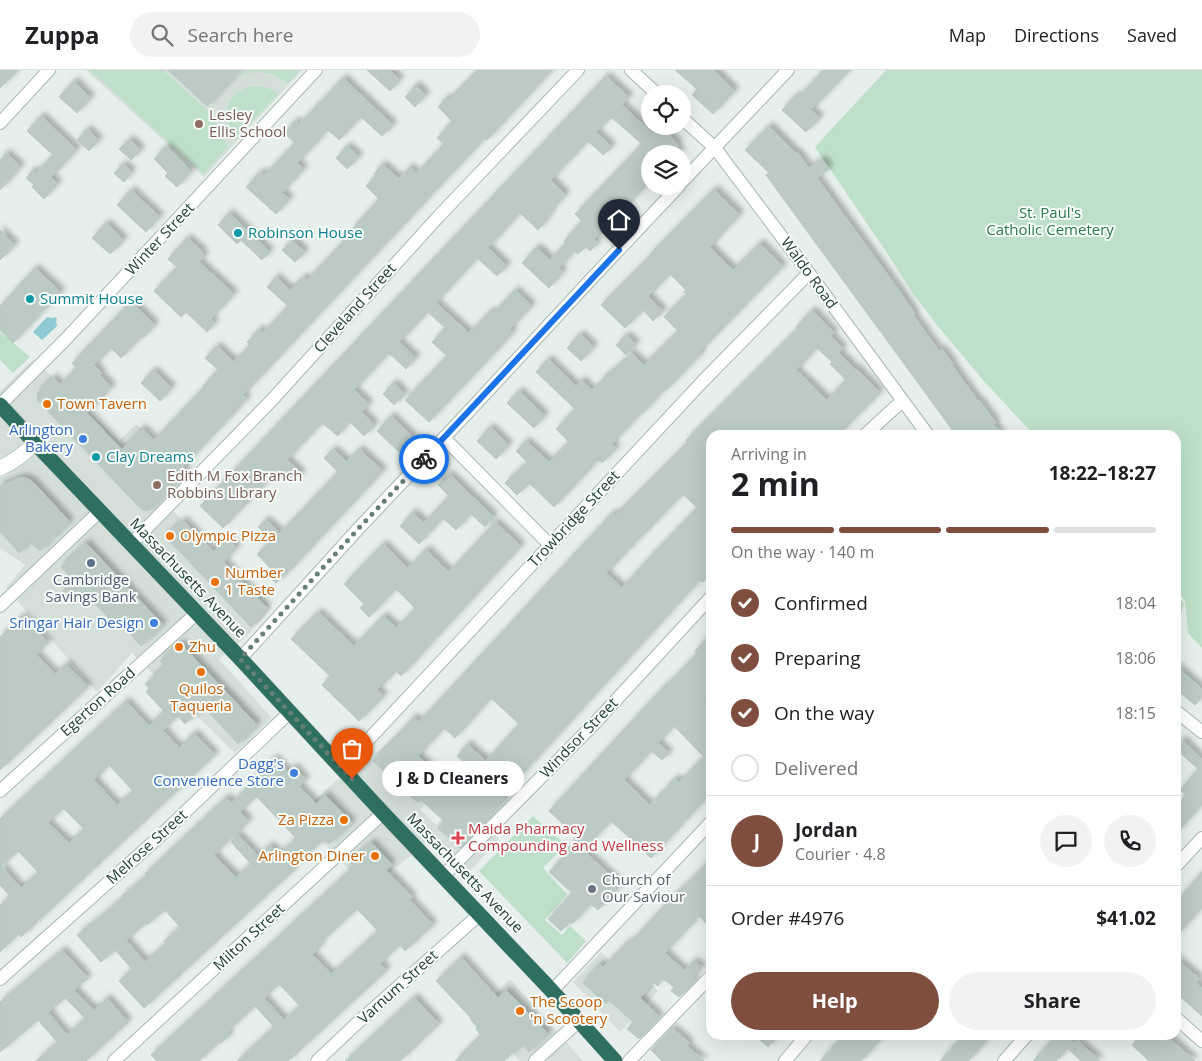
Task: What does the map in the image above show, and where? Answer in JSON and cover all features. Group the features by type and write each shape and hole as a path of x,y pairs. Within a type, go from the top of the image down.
{"highway":[{"name":"Massachusetts Avenue","path":"0,405 480,914 615,1061"}],"main road":[{"path":"0,468 10,464 35,444"}],"street":[{"path":"0,123 49,70"},
{"name":"Winter Street","path":"0,405 65,340 316,70"},
{"name":"Cleveland Street","path":"131,544 271,401 439,216 578,70"},
{"path":"631,70 647,85"},
{"path":"691,173 788,70"},
{"name":"Waldo Road","path":"691,126 715,148 924,430"},
{"path":"240,659 359,528 671,195"},
{"name":"Trowbridge Street","path":"342,768 702,381 809,273"},
{"path":"870,430 902,400"},
{"path":"444,438 550,545"},
{"path":"0,606 100,511"},
{"name":"Windsor Street","path":"443,876 594,724 706,602"},
{"name":"Egerton Road","path":"0,792 197,613"},
{"name":"Melrose Street","path":"0,979 159,837 290,712"},
{"path":"1181,714 1202,732"},
{"name":"Milton Street","path":"114,1061 383,812"},
{"path":"552,991 706,827"},
{"path":"1181,861 1202,838"},
{"name":"Varnum Street","path":"317,1061 480,914"},
{"path":"630,1061 706,981"},
{"path":"535,1061 579,1021"},
{"path":"1181,1022 1202,1041"},
{"path":"785,1061 803,1040"},
{"path":"1004,1061 1023,1040"}],"shaded area":[{"name":"Lesley Ellis School","path":"86,70 302,70 204,177"},
{"path":"34,359 119,441 136,424 191,474 164,502 272,608 247,636 219,659 272,718 235,753 132,653 97,692 6,588 25,565 0,548 0,391"},
{"path":"395,736 450,778 420,809 436,825 460,803 499,839 470,871 434,836 369,890 297,816 337,780 364,765"},
{"path":"601,952 630,978 637,971 658,991 620,1032 573,982"},
{"path":"510,979 583,1061 520,1061 489,1026 481,1007"}],"green space":[{"path":"90,70 163,70 213,116 228,147 203,174"},
{"path":"246,70 301,70 288,83 277,76 266,73 242,74"},
{"name":"St. Paul's Catholic Cemetery","path":"886,70 1202,70 1202,648 1188,633 1185,601 1181,596 1181,430 1029,430 983,380 936,324 912,292 815,147"},
{"path":"251,86 265,87 278,94 236,139 228,122 227,110 232,99 238,93"},
{"path":"0,332 30,357 13,373 0,360"},
{"path":"1181,600 1184,603 1181,615"},
{"path":"533,816 566,845 543,868 567,894 545,920 562,935 570,926 586,941 567,963 479,871"}],"water":[{"path":"47,317 57,318 57,326 42,340 33,332"}],"building":[{"path":"0,70 18,70 0,88"},
{"path":"168,70 241,70 207,106"},
{"path":"367,70 389,70 400,80 390,91"},
{"path":"478,70 552,70 487,140 485,138 243,395 247,399 183,467 187,471 150,510 142,510 38,401 39,391 53,377 60,385 76,368 72,363 131,301 155,325 121,358 111,348 94,365 102,373 100,375 112,387 87,413 122,450 142,428 154,440 218,370 205,358 217,346 234,362 250,345 247,342 259,329 263,333 288,306 267,287 276,277 290,290 303,277 307,280 353,231 352,229 379,199 366,186 376,176 374,174 382,164 399,179 410,167 416,174 444,144 437,138 452,121 438,107 446,98 448,100"},
{"path":"675,70 714,70 735,91 713,114 692,95 697,89"},
{"path":"824,70 850,70 811,110 820,118 806,132 782,110 796,95 798,97"},
{"path":"606,76 629,97 622,105 641,123 641,135 669,135 679,145 641,145 611,117 596,132 612,147 603,155 588,141 551,180 566,195 551,211 547,220 538,230 520,213 488,248 507,266 497,276 477,258 436,303 469,333 490,311 493,313 515,290 532,306 510,329 513,333 429,422 405,400 447,356 432,342 445,328 428,312 399,342 416,358 406,369 389,353 354,390 369,404 362,412 375,425 364,436 349,421 338,436 322,423 287,460 302,474 294,482 279,469 223,528 200,506"},
{"path":"343,78 393,125 382,136 361,117 339,140 328,130 297,163 304,169 282,193 290,199 276,214 246,187 260,172 264,175 295,143 284,133 295,121 299,124"},
{"path":"74,81 91,98 77,113 59,97"},
{"path":"416,85 426,95 415,107 405,97"},
{"path":"41,116 77,150 51,177 58,184 44,199 32,187 34,185 26,178 33,170 36,173 53,155 27,131"},
{"path":"769,126 797,152 809,168 822,159 829,169 817,178 898,289 915,314 913,315 939,351 942,349 978,401 996,423 994,425 998,430 952,430 766,175 769,173 745,150"},
{"path":"87,129 99,140 89,151 77,140"},
{"path":"130,139 141,150 131,160 119,149"},
{"path":"641,145 641,191 594,239 598,243 590,251 586,246 578,254 575,251 559,268 563,272 549,288 522,263 537,247 550,260 566,243 564,241 582,221 575,214"},
{"path":"166,146 192,171 177,187 165,176 168,173 154,159"},
{"path":"347,146 359,157 347,169 336,158"},
{"path":"6,153 21,167 0,190 0,160"},
{"path":"123,164 132,172 124,182 114,173"},
{"path":"714,189 740,215 710,247 733,270 760,243 783,267 612,444 616,449 602,463 598,460 554,507 529,483 517,495 505,483 527,462 516,451 526,441 549,462 569,442 556,429 575,409 536,372 548,359 576,386 582,380 592,391 608,373 631,353 644,365 678,331 664,317 687,294 684,292 686,290 670,274 648,296 663,311 653,321 643,310 625,328 601,305"},
{"path":"131,190 160,217 146,232 117,205"},
{"name":"Robinson House","path":"229,213 270,252 262,260 241,240 237,244 218,225"},
{"path":"106,223 124,240 110,254 92,238"},
{"path":"0,230 15,245 0,260"},
{"path":"187,238 205,256 199,262 234,294 211,319 215,323 207,332 186,312 181,317 154,291 177,267 168,259"},
{"path":"293,240 305,252 295,262 282,250"},
{"name":"Summit House","path":"35,268 61,292 13,343 0,330 0,306"},
{"path":"812,310 834,333 831,336 843,349 839,353 880,393 843,430 706,430 706,579 703,582 700,580 501,796 506,800 460,848 438,828 444,821 421,800 418,803 373,761 414,717 419,722 612,513 615,515 688,442 686,440 798,328 796,327","holes":["817,348 832,362 830,364 846,380 827,400 796,370","683,494 697,508 622,588 606,573","491,698 519,724 486,761 467,744 457,756 465,763 447,783 418,756 444,728 455,738"]},
{"path":"580,334 594,347 581,361 567,348"},
{"path":"626,335 636,344 626,355 616,345"},
{"path":"153,370 172,388 160,401 141,383"},
{"path":"393,383 405,394 394,405 383,394"},
{"path":"519,391 545,416 534,428 507,403"},
{"path":"391,416 414,438 400,453 377,431"},
{"path":"490,427 509,445 496,459 477,441"},
{"path":"333,449 347,462 359,449 383,471 276,583 268,576 273,571 257,554 272,540 258,527 266,520 280,533 338,472 324,458"},
{"path":"449,474 494,517 485,527 471,514 456,530 443,518 419,544 400,526 413,512 424,523 449,496 438,485"},
{"path":"19,478 26,478 32,481 70,522 40,551 30,542 19,553 0,531 0,486"},
{"path":"183,520 214,552 227,538 237,548 224,562 267,608 251,627 165,536"},
{"path":"495,522 521,546 401,676 396,671 377,690 384,696 359,721 322,685 330,676 291,639 318,612 354,646 383,616 397,628 415,608 396,589 369,617 360,608 364,604 344,584 383,544 408,568 426,549 449,572"},
{"path":"86,543 163,625 141,646 123,626 119,629 86,594 74,605 62,592 74,581 61,567"},
{"path":"22,616 48,643 36,654 55,674 66,664 88,687 0,770 0,637"},
{"path":"706,639 706,695 704,697 706,699 706,798 651,858 611,821 583,850 621,885 598,910 591,904 572,924 570,922 561,931 548,919 572,893 549,872 578,838 549,811 697,653 695,651","holes":["674,726 704,757 679,782 675,778 650,805 624,780 651,751 662,760 669,753 658,743"]},
{"path":"180,643 257,725 238,744 204,707 185,724 178,716 163,730 179,748 194,733 215,755 21,937 18,934 0,952 0,905 10,896 0,885 0,819 126,701 149,726 164,711 146,692 149,688 145,684 165,666 160,661","holes":["109,765 133,791 117,805 94,780","63,808 84,829 69,843 48,823","18,851 38,872 21,888 1,866"]},
{"path":"1181,670 1202,689 1202,697 1195,705 1181,693"},
{"path":"1183,740 1202,760 1202,805 1181,828 1181,800 1186,795 1181,789 1198,769 1181,754 1181,742"},
{"path":"274,758 288,772 294,767 306,780 299,786 316,804 325,795 352,823 329,844 324,839 292,869 294,870 144,1008 119,981 132,969 115,950 101,962 77,935 124,897 122,896 146,876 145,874 226,797 232,803","holes":["256,796 296,838 279,854 270,845 258,856 238,835 231,842 251,864 236,877 214,855 249,821 240,812","165,910 180,927 145,962 126,940"]},
{"path":"371,842 392,865 386,870 412,897 410,900 433,925 405,951 400,945 380,963 387,970 288,1061 237,1061 274,1027 255,1006 227,1032 230,1035 221,1043 219,1042 199,1061 157,1061 151,1055 354,866 350,862","holes":["357,909 378,931 331,974 312,954 321,946 319,944","279,984 300,1006 284,1020 264,998"]},
{"path":"706,864 706,924 699,916 665,953 685,971 693,961 702,967 692,979 695,981 679,997 671,991 674,987 663,979 658,986 654,982 640,998 660,1017 639,1039 627,1029 633,1022 609,1000 606,1004 583,983 600,964 603,967 627,942 629,944 672,897"},
{"path":"1202,872 1202,908 1181,931 1181,896"},
{"path":"62,950 88,978 74,990 94,1010 107,998 128,1022 86,1061 36,1061 57,1042 38,1020 0,1052 0,1002","holes":["65,998 85,1018 67,1035 48,1012"]},
{"path":"461,957 498,998 506,990 548,1034 529,1052 522,1044 504,1061 455,1061 481,1035 471,1018 436,981"},
{"path":"1181,963 1200,979 1196,983 1202,988 1202,1016 1181,997"},
{"path":"414,997 439,1024 400,1061 345,1061"},
{"path":"672,1028 690,1043 687,1046 704,1061 662,1061 651,1050"},
{"path":"760,1040 774,1040 768,1047"},
{"path":"839,1040 880,1040 861,1061 820,1061"},
{"path":"959,1040 987,1040 968,1061 940,1061"},
{"path":"1052,1040 1071,1040 1073,1042 1056,1061 1033,1061"},
{"path":"1077,1040 1100,1061 1081,1061 1068,1049"},
{"path":"1136,1040 1172,1040 1195,1061 1149,1061 1132,1045"}],"way so far":[{"path":"352,779 240,659 424,459"}],"place":[{"name":"Lesley Ellis School","path":"199,124"},
{"name":"Robinson House","path":"238,233"},
{"name":"Summit House","path":"30,299"},
{"name":"Town Tavern","path":"47,404"},
{"name":"Arlington Bakery","path":"83,439"},
{"name":"Clay Dreams","path":"96,457"},
{"name":"Edith M Fox Branch Robbins Library","path":"157,485"},
{"name":"Olympic Pizza","path":"170,536"},
{"name":"Cambridge Savings Bank","path":"91,563"},
{"name":"Number 1 Taste","path":"215,582"},
{"name":"Sringar Hair Design","path":"154,623"},
{"name":"Zhu","path":"179,647"},
{"name":"Quilos Taqueria","path":"201,672"},
{"name":"Dagg's Convenience Store","path":"294,773"},
{"name":"J & D Cleaners","path":"352,779"},
{"name":"Za Pizza","path":"344,820"},
{"name":"Maida Pharmacy Compounding and Wellness","path":"458,838"},
{"name":"Arlington Diner","path":"375,856"},
{"name":"Church of Our Saviour","path":"592,889"},
{"name":"The Scoop 'n Scootery","path":"520,1011"}],"route":[{"path":"424,459 619,250"}]}
